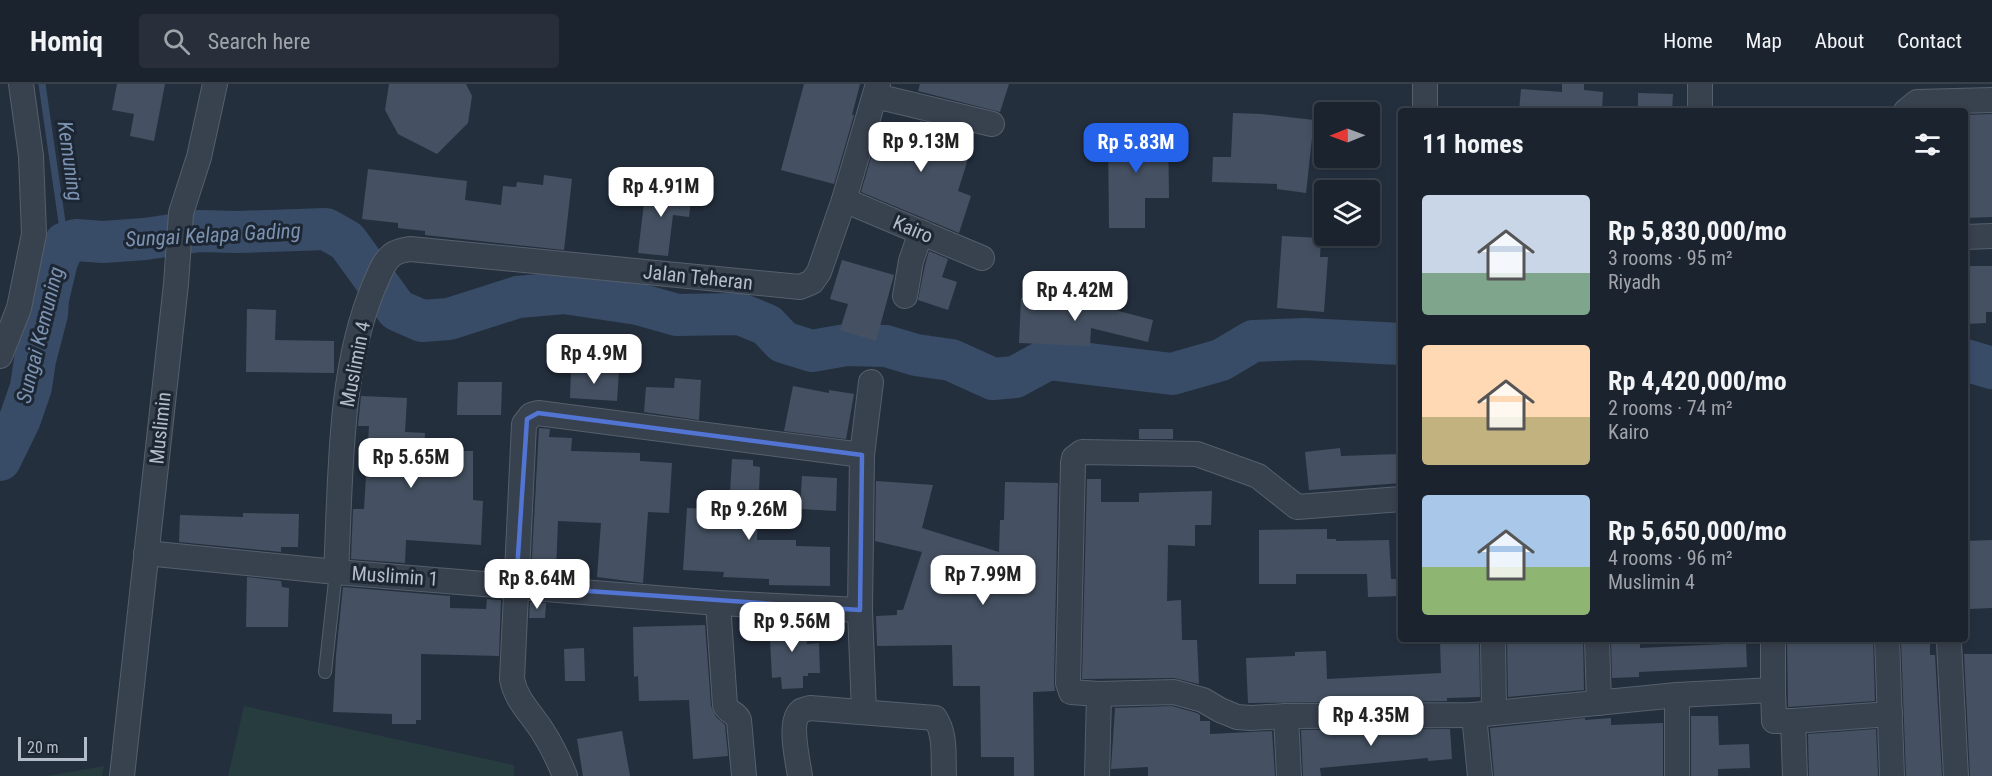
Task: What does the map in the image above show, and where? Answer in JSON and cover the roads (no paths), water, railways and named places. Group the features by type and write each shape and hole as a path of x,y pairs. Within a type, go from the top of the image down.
{"street":[{"path":"0,356 19,308 34,234 31,156 21,84"},
{"name":"Muslimin","path":"122,776 176,284 181,213 199,157 215,84"},
{"path":"1425,84 1425,108"},
{"path":"1700,84 1700,108"},
{"path":"877,90 992,124"},
{"name":"Jalan Teheran","path":"382,267 392,255 410,249 800,287 812,282 819,273 877,90"},
{"path":"1910,108 1917,102 1992,100"},
{"name":"Kairo","path":"844,200 982,258"},
{"path":"905,296 911,261 921,232"},
{"path":"1968,237 1992,236"},
{"name":"Muslimin 4","path":"336,572 346,407 354,354 369,299 382,267"},
{"path":"864,712 860,610 862,455 872,382"},
{"path":"565,776 543,732 520,702 514,690 512,671 524,424 531,415 537,413 862,455"},
{"path":"1398,499 1297,507 1258,476 1197,454 1151,452 1082,452 1078,454 1073,464 1068,683 1071,692 1099,694 1174,692 1203,700 1237,717 1484,713 1677,695 1773,690"},
{"name":"Muslimin 1","path":"146,553 336,572 718,603 860,610"},
{"path":"718,603 724,705 728,711 737,715 739,720 744,776"},
{"path":"1480,776 1484,713 1493,642"},
{"path":"1597,642 1599,703"},
{"path":"1773,642 1774,721 1890,714"},
{"path":"1887,642 1892,776"},
{"path":"1949,643 1956,776"},
{"path":"1097,776 1099,694"},
{"path":"1677,695 1677,776"},
{"path":"800,776 794,729 795,719 800,712 810,708 934,718 940,726 942,736 944,776"},
{"path":"1286,716 1289,776"},
{"path":"1793,721 1795,776"}],"lane":[{"path":"325,672 336,572"}],"waterway":[{"name":"Kemuning","path":"42,84 65,243"},
{"name":"Sungai Kelapa Gading","path":"0,460 20,419 31,387 57,261 65,243 76,240 103,242 145,239 199,231 326,229 347,241 397,310 422,321 449,319 518,297 564,293 638,304 677,315 740,314 767,325 783,342 812,351 846,345 886,346 916,355 951,360 993,379 1015,377 1048,359 1172,374 1221,360 1253,341 1305,339 1398,344"},
{"name":"Sungai Kelapa Gading","path":"1968,361 1992,368"}],"water label":[{"name":"Sungai Kemuning","path":"40,335"}]}
